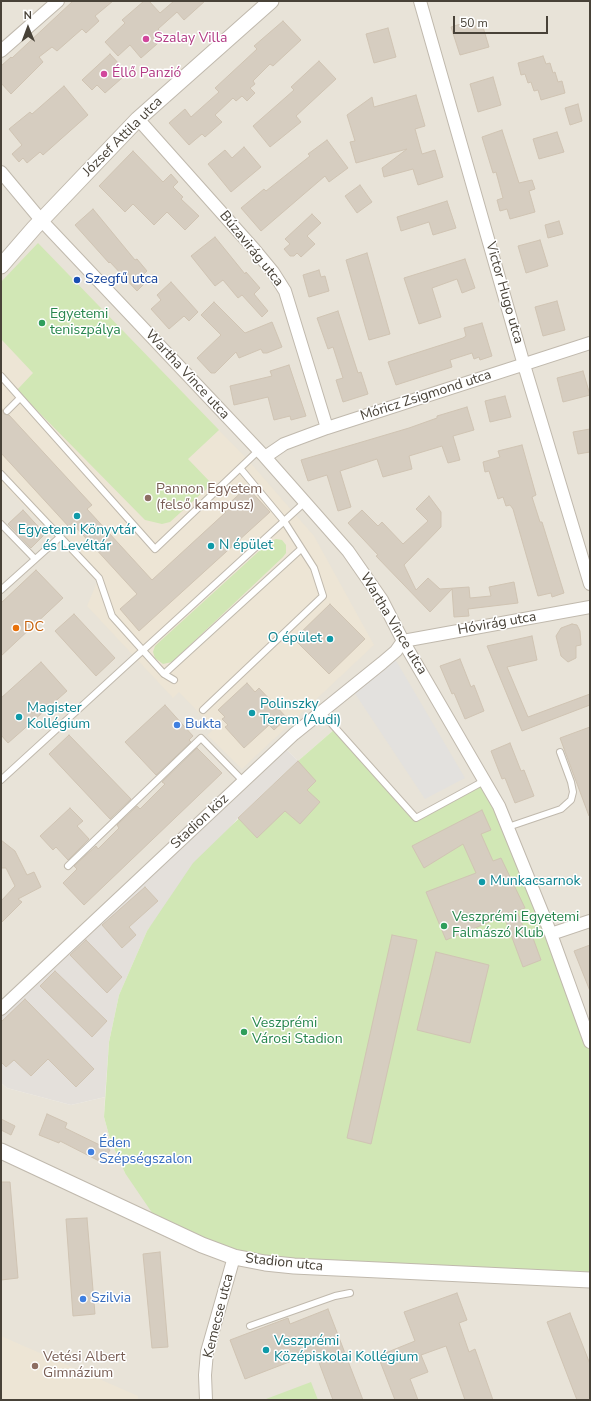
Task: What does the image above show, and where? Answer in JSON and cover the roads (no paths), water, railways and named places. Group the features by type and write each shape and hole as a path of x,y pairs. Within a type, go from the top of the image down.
{"street":[{"path":"1,51 58,1"},
{"name":"József Attila utca","path":"1,266 41,220 138,119 271,1"},
{"name":"Victor Hugo utca","path":"420,1 524,365 590,584"},
{"name":"Búzavirág utca","path":"138,119 254,249 285,291 327,428"},
{"path":"1,172 41,220"},
{"name":"Wartha Vince utca","path":"41,220 262,453 348,551 382,600 403,641 499,806 551,934 590,1042"},
{"name":"Móricz Zsigmond utca","path":"262,453 327,428 590,343"},
{"name":"Hóvirág utca","path":"403,641 590,607"},
{"name":"Stadion köz","path":"1,1009 294,734 382,663 396,651 403,641"},
{"path":"551,934 590,921"},
{"name":"Stadion utca","path":"1,1151 202,1245 234,1257 265,1263 294,1266 590,1280"},
{"name":"Kemecse utca","path":"206,1400 205,1376 207,1352 234,1257"}],"lane":[{"path":"1,376 155,549 240,468 262,453"},
{"path":"7,411 20,398"},
{"path":"203,710 323,596 314,568 284,521 240,468"},
{"path":"1,474 99,578 112,616 142,652 164,674 174,680"},
{"path":"1,780 305,502"},
{"path":"1,524 35,560"},
{"path":"1,590 60,537"},
{"path":"164,674 301,549"},
{"path":"322,712 416,818 484,781"},
{"path":"68,866 201,738 243,782"},
{"path":"508,827 561,809 571,800 573,792 571,782 560,752"},
{"path":"250,1326 335,1296 350,1293"}],"place":[{"name":"Szalay Villa","path":"146,39"},
{"name":"Éllő Panzió","path":"104,74"},
{"name":"Szegfű utca","path":"77,280"},
{"name":"Egyetemi teniszpálya","path":"42,323"},
{"name":"Pannon Egyetem (felső kampusz)","path":"148,498"},
{"name":"Egyetemi Könyvtár és Levéltár","path":"77,516"},
{"name":"N épület","path":"211,546"},
{"name":"DC","path":"16,628"},
{"name":"O épület","path":"330,639"},
{"name":"Polinszky Terem (Audi)","path":"252,713"},
{"name":"Magister Kollégium","path":"19,717"},
{"name":"Bukta","path":"177,725"},
{"name":"Munkacsarnok","path":"482,882"},
{"name":"Veszprémi Egyetemi Falmászó Klub","path":"444,926"},
{"name":"Veszprémi Városi Stadion","path":"244,1032"},
{"name":"Éden Szépségszalon","path":"91,1152"},
{"name":"Szilvia","path":"83,1299"},
{"name":"Veszprémi Középiskolai Kollégium","path":"266,1350"},
{"name":"Vetési Albert Gimnázium","path":"35,1366"}]}
